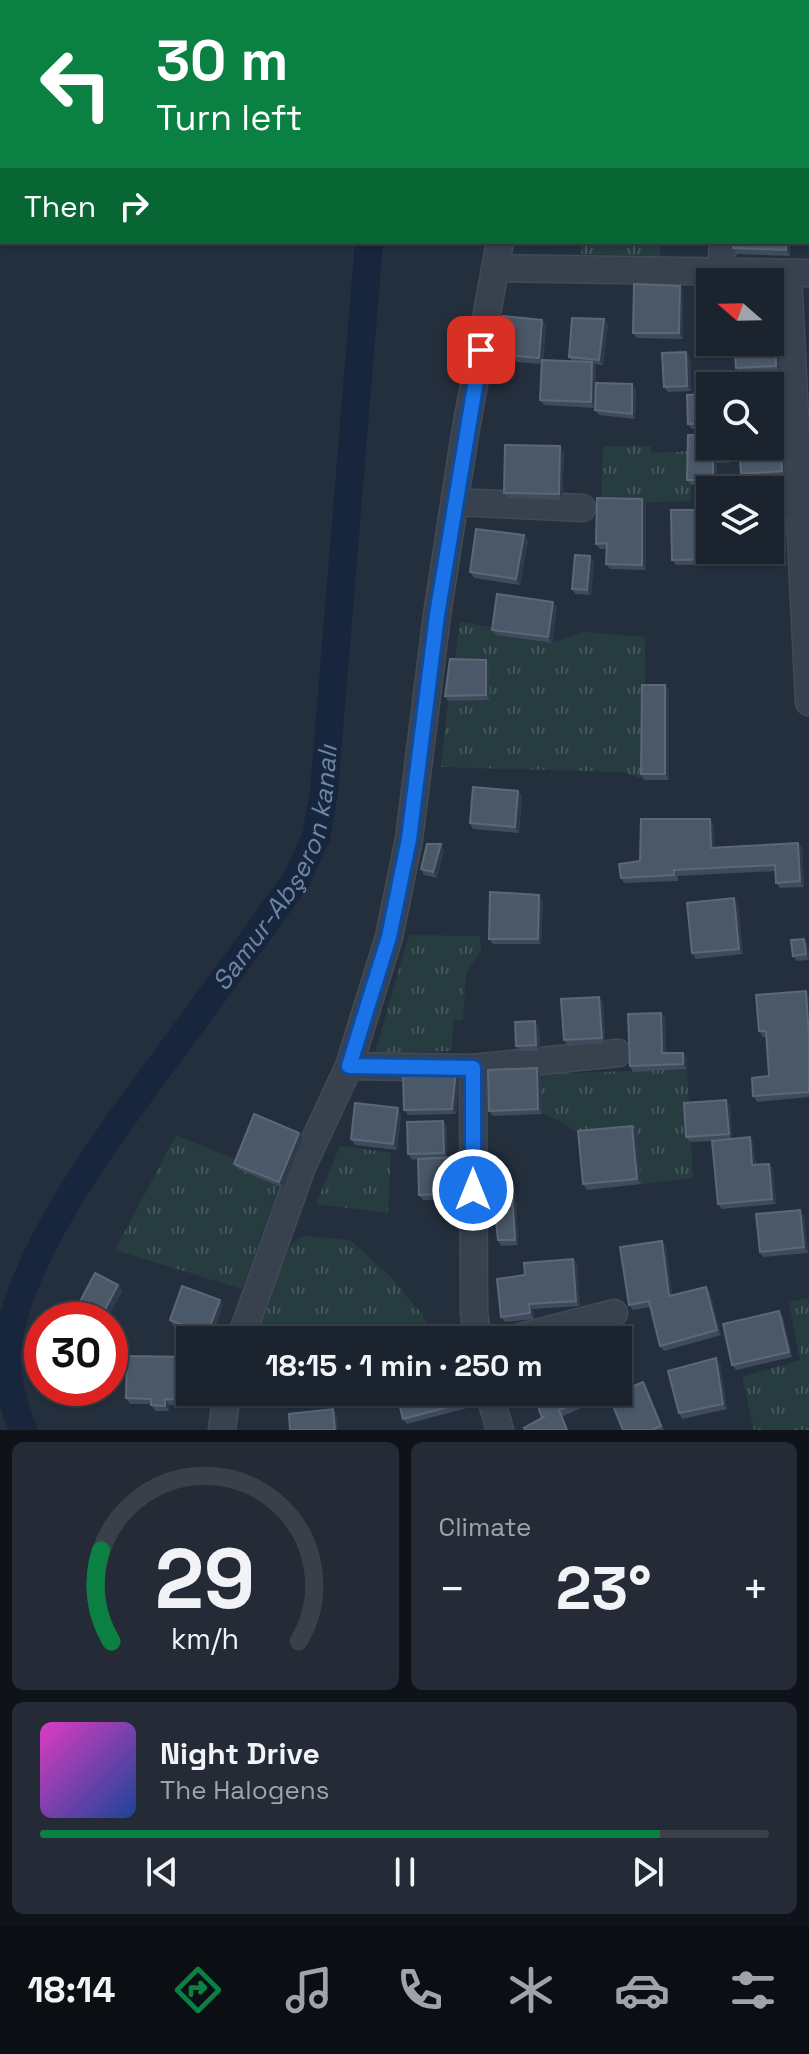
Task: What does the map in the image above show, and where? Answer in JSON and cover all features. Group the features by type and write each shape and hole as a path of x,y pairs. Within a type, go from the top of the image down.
{"street":[{"path":"721,268 723,244"},
{"path":"245,1326 302,1167 349,1066 389,937 409,839 437,615 498,255 696,271"},
{"path":"799,273 809,702"},
{"path":"455,502 582,508"},
{"path":"349,1066 473,1068 618,1053"},
{"path":"473,1068 476,1326"},
{"path":"563,1326 614,1313"},
{"path":"222,1430 225,1406"},
{"path":"493,1406 500,1430"}],"green space":[{"path":"582,244 660,244 660,256 581,254"},
{"path":"603,446 650,446 652,453 691,451 691,501 601,504"},
{"path":"460,622 497,628 496,635 552,643 583,632 645,637 645,780 623,772 441,767 448,701 490,699 454,664"},
{"path":"409,935 480,936 481,950 466,973 463,1020 453,1020 452,1051 375,1053"},
{"path":"687,1069 693,1178 641,1184 636,1131 582,1136 560,1121 542,1114 540,1074"},
{"path":"176,1135 241,1162 279,1186 242,1289 115,1250"},
{"path":"340,1146 391,1153 388,1213 316,1204"},
{"path":"303,1236 350,1240 390,1276 428,1326 259,1326 290,1245"},
{"path":"809,1298 809,1430 754,1430 742,1377 800,1360 789,1302"}],"building":[{"path":"733,244 786,244 786,250 733,248"},
{"path":"634,284 680,286 679,333 633,333"},
{"path":"503,316 542,320 539,358 500,355"},
{"path":"572,318 604,319 599,360 569,357"},
{"path":"686,352 687,386 664,387 662,353"},
{"path":"735,356 776,356 776,366 736,368"},
{"path":"542,360 592,362 591,402 540,400"},
{"path":"596,383 632,384 632,414 595,410"},
{"path":"687,395 696,395 696,424 688,424"},
{"path":"688,435 696,435 696,460 713,460 713,476 696,476 696,480 687,480"},
{"path":"505,445 560,446 559,494 504,493"},
{"path":"740,460 781,460 782,471 741,474"},
{"path":"597,498 642,499 642,565 606,564 607,543 596,544"},
{"path":"671,510 696,510 696,560 672,560"},
{"path":"476,529 524,535 516,579 470,572"},
{"path":"575,555 590,556 587,590 572,589"},
{"path":"497,594 553,602 548,637 492,630"},
{"path":"450,659 486,660 486,695 445,696"},
{"path":"642,685 665,685 665,774 641,774"},
{"path":"473,787 518,791 515,827 470,823"},
{"path":"641,819 710,819 711,848 798,843 800,881 776,883 775,865 674,870 674,875 621,878 619,864 640,861"},
{"path":"427,844 441,844 433,872 421,869"},
{"path":"490,892 539,895 538,939 489,939"},
{"path":"734,898 739,949 692,953 687,903"},
{"path":"804,939 806,954 793,956 791,940"},
{"path":"806,991 809,1092 753,1096 752,1078 769,1076 766,1031 759,1031 756,995"},
{"path":"599,997 602,1038 564,1040 561,999"},
{"path":"661,1013 662,1053 683,1053 683,1064 630,1066 628,1014"},
{"path":"535,1021 536,1045 516,1046 515,1022"},
{"path":"537,1068 538,1109 489,1111 488,1070"},
{"path":"456,1070 452,1109 404,1110 403,1073"},
{"path":"726,1100 729,1134 686,1137 684,1103"},
{"path":"355,1103 398,1108 393,1144 351,1139"},
{"path":"254,1114 299,1133 279,1182 234,1164"},
{"path":"443,1121 444,1153 408,1154 407,1122"},
{"path":"632,1126 637,1179 583,1184 578,1131"},
{"path":"750,1137 752,1165 769,1164 772,1199 718,1204 712,1141"},
{"path":"460,1157 462,1193 419,1195 418,1159"},
{"path":"512,1190 515,1240 498,1240 493,1191"},
{"path":"800,1210 804,1247 760,1252 756,1214"},
{"path":"662,1241 669,1296 706,1287 717,1330 660,1346 649,1301 629,1305 620,1247"},
{"path":"573,1259 576,1301 529,1304 530,1313 501,1317 497,1279 525,1275 524,1263"},
{"path":"95,1273 118,1285 109,1302 80,1302"},
{"path":"182,1286 220,1300 210,1326 186,1326 170,1320"},
{"path":"779,1311 789,1352 732,1365 723,1324"},
{"path":"128,1356 176,1357 176,1399 165,1399 165,1406 151,1405 151,1399 128,1398"},
{"path":"716,1358 723,1404 679,1413 668,1371"},
{"path":"643,1382 661,1426 651,1430 623,1430 613,1406 632,1406 632,1387"},
{"path":"400,1406 452,1406 403,1419"},
{"path":"538,1406 569,1406 559,1410 567,1430 525,1430 542,1418"},
{"path":"333,1409 335,1430 290,1430 289,1414"}],"waterway":[{"name":"Samur-Abşeron kanalı","path":"23,1430 10,1389 7,1347 16,1310 49,1233 120,1121 296,880 316,837 324,791 369,244"}],"route":[{"path":"473,1190 473,1068 349,1066 389,937 409,839 437,615 481,350"}]}
